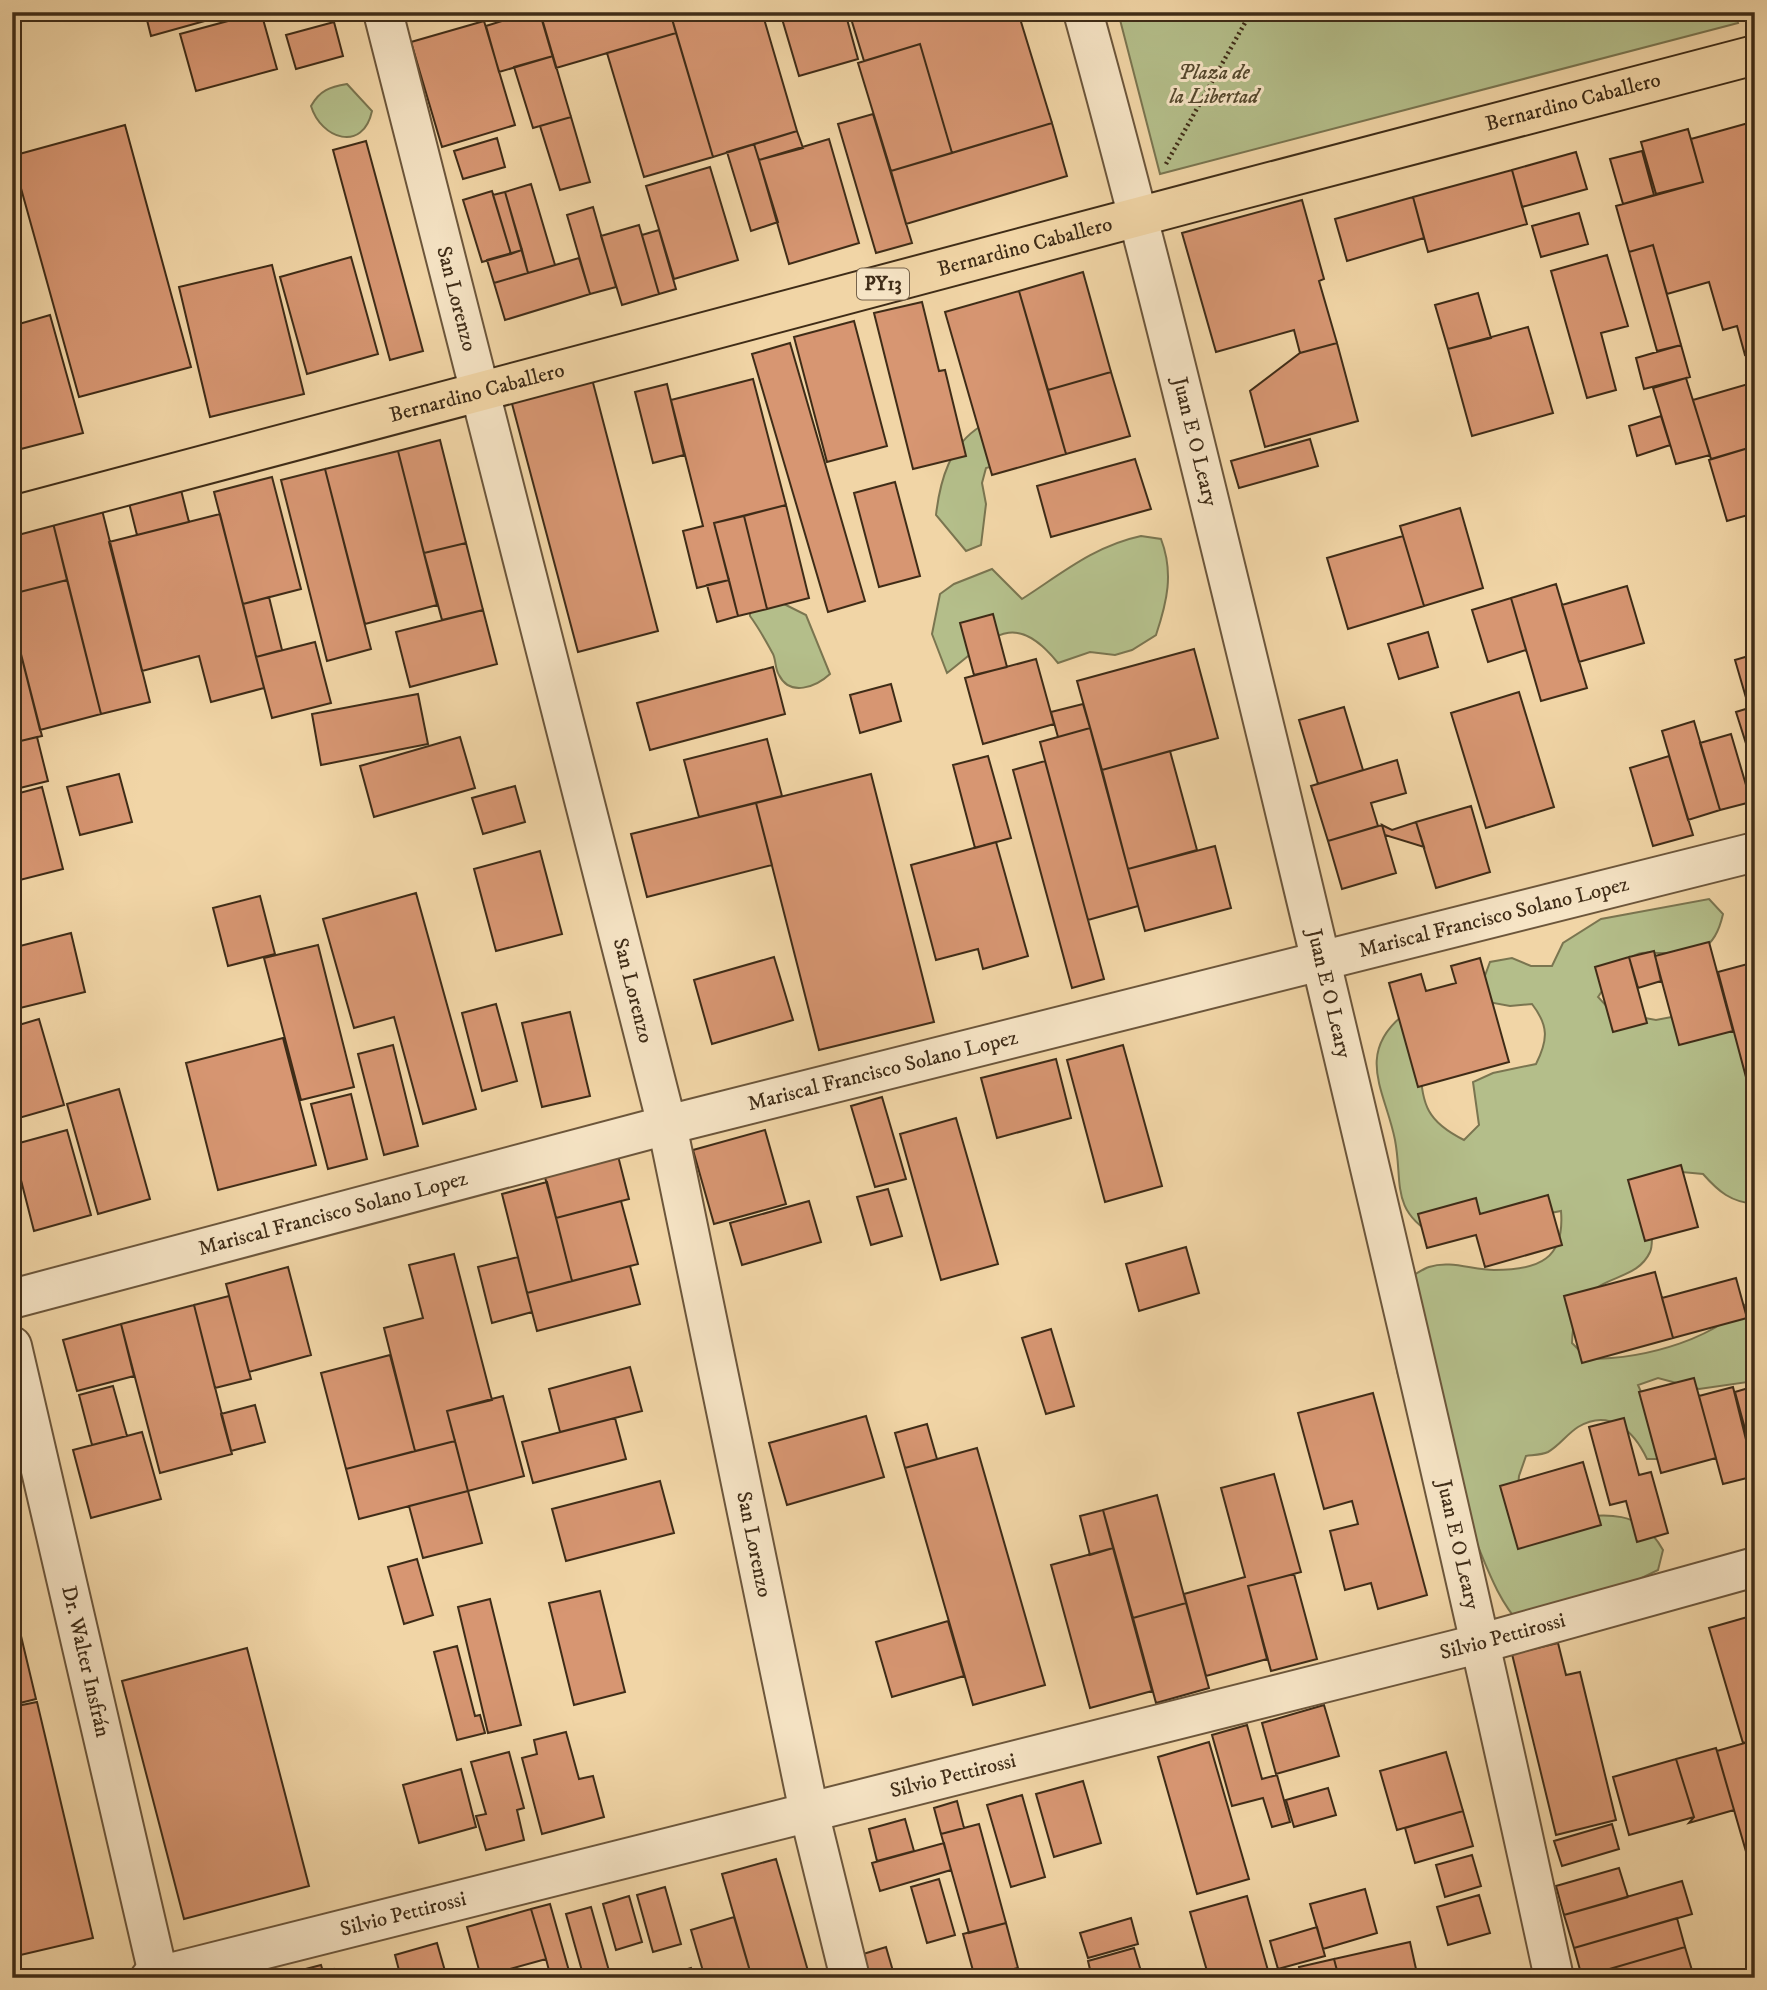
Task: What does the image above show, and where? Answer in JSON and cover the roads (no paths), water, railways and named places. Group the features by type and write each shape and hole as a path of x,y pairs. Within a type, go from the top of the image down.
{"highway":[{"name":"Bernardino Caballero","path":"12,516 480,393 1139,214 1755,55"}],"street":[{"name":"San Lorenzo","path":"383,12 667,1125 809,1812 850,1978"},
{"name":"Juan E O Leary","path":"1083,12 1139,214 1321,960 1482,1643 1553,1978"},
{"name":"Mariscal Francisco Solano Lopez","path":"12,1299 667,1125 1755,852"},
{"name":"Dr. Walter Insfrán","path":"12,1346 156,1977"},
{"name":"Silvio Pettirossi","path":"156,1977 1482,1643 1755,1567"}],"park label":[{"name":"Plaza de la Libertad","path":"1214,85"}]}
